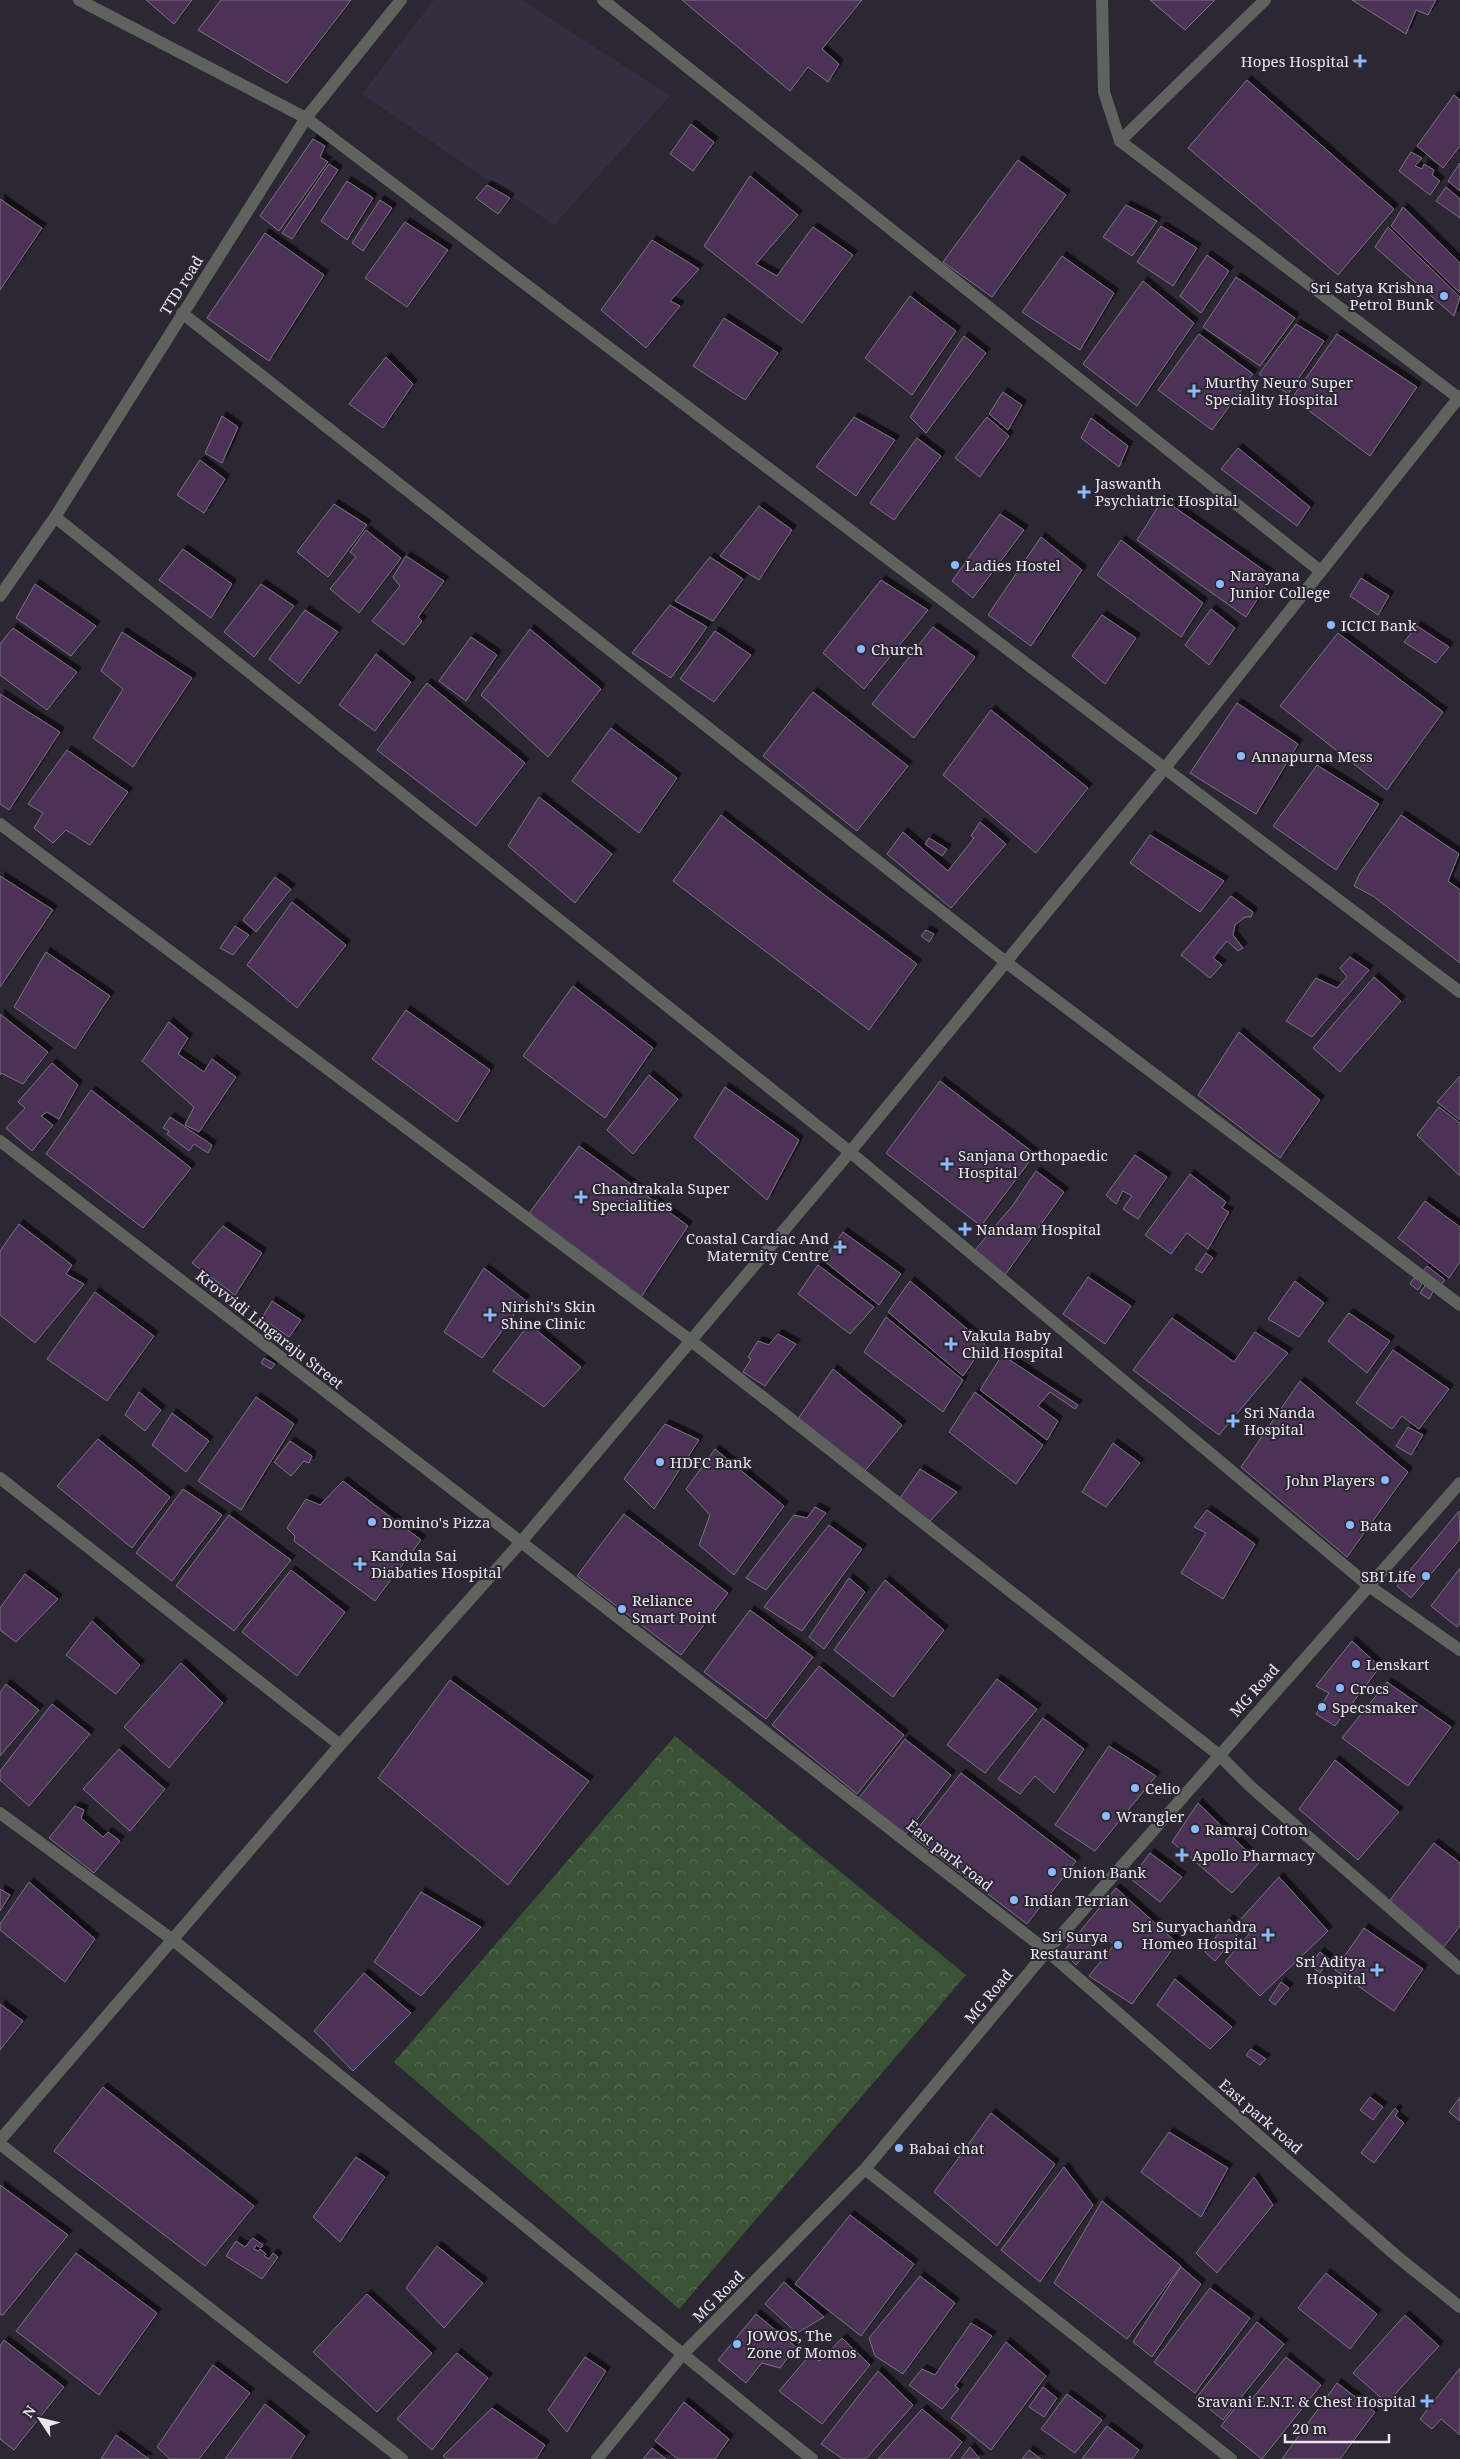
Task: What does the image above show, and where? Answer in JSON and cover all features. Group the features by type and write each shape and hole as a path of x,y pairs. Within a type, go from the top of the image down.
{"street":[{"path":"79,0 306,118 1460,992"},
{"name":"TTD road","path":"0,596 55,517 306,118 401,0"},
{"path":"603,0 1320,570"},
{"path":"402,2459 0,2142 340,1745 521,1542 850,1152 1007,963 1459,398 1120,141 1104,92 1102,0"},
{"path":"1120,141 1265,0"},
{"path":"182,313 1007,963 1460,1305"},
{"path":"55,517 850,1152 1369,1586 1460,1650"},
{"path":"0,824 690,1340 1219,1755 1250,1786 1460,1970"},
{"name":"Krovvidi Lingaraju Street","path":"0,1141 521,1542"},
{"path":"0,1478 340,1745"},
{"name":"MG Road","path":"597,2459 682,2355 865,2169 1047,1951 1460,1483"},
{"name":"East park road","path":"521,1542 1047,1951 1400,2260 1460,2307"},
{"path":"0,1813 173,1940 812,2459"},
{"path":"865,2169 1231,2459"}],"shaded area":[{"path":"434,0 522,0 670,96 554,225 362,94"}],"green space":[{"path":"675,1736 966,1975 679,2309 394,2062"}],"building":[{"path":"146,0 192,0 174,24"},
{"path":"221,0 351,0 287,83 198,30"},
{"path":"682,0 862,0 822,49 839,64 828,82 808,67 790,91"},
{"path":"1150,0 1215,0 1185,30"},
{"path":"1352,0 1436,0 1428,15 1416,10 1406,34"},
{"path":"1247,80 1394,209 1338,275 1188,148"},
{"path":"1454,95 1460,100 1460,146 1443,168 1417,146"},
{"path":"691,124 714,142 693,171 670,154"},
{"path":"313,139 325,146 320,157 328,162 279,231 260,216"},
{"path":"1411,152 1422,158 1415,166 1422,169 1424,164 1434,170 1432,175 1440,181 1430,195 1399,171"},
{"path":"1018,160 1066,195 992,297 943,262"},
{"path":"1460,163 1460,191 1448,181"},
{"path":"329,164 338,170 292,239 282,233"},
{"path":"750,176 798,215 756,264 777,276 813,227 853,255 802,323 704,246"},
{"path":"347,181 373,198 347,240 321,221"},
{"path":"487,185 510,198 498,214 476,198"},
{"path":"1446,187 1460,199 1460,218 1436,201"},
{"path":"0,199 42,228 0,290"},
{"path":"380,200 392,208 363,251 352,243"},
{"path":"1126,205 1157,221 1132,256 1103,237"},
{"path":"1403,207 1460,263 1460,293 1391,226"},
{"path":"405,222 448,250 407,307 365,278"},
{"path":"1161,226 1197,248 1173,286 1137,262"},
{"path":"1388,227 1460,297 1454,316 1375,247"},
{"path":"265,233 324,275 269,361 207,318"},
{"path":"652,240 699,269 670,301 680,306 646,348 601,310"},
{"path":"1207,255 1229,271 1201,313 1180,296"},
{"path":"1062,256 1114,293 1080,350 1022,312"},
{"path":"1236,277 1295,318 1260,366 1203,327"},
{"path":"1143,281 1194,323 1137,406 1083,364"},
{"path":"910,296 956,331 912,395 865,358"},
{"path":"724,318 778,353 745,400 693,366"},
{"path":"1296,324 1324,341 1288,394 1259,374"},
{"path":"1199,334 1253,374 1212,430 1158,390"},
{"path":"1337,334 1417,387 1370,456 1292,398"},
{"path":"964,336 986,353 926,433 910,417"},
{"path":"386,357 413,384 383,428 349,404"},
{"path":"1003,392 1022,405 1008,430 989,414"},
{"path":"222,416 238,427 222,463 205,453"},
{"path":"854,417 895,440 856,496 816,467"},
{"path":"987,417 1009,436 980,477 955,458"},
{"path":"1091,418 1128,446 1119,467 1081,438"},
{"path":"917,438 941,456 894,520 870,503"},
{"path":"1238,448 1310,507 1297,526 1221,469"},
{"path":"200,460 225,479 204,513 177,495"},
{"path":"1163,499 1272,576 1246,617 1137,540"},
{"path":"334,504 367,525 328,577 297,552"},
{"path":"759,506 792,530 759,580 720,556"},
{"path":"1000,514 1024,530 973,598 952,581"},
{"path":"366,530 401,558 359,613 330,589 356,557 350,552"},
{"path":"1041,537 1082,570 1031,646 988,615"},
{"path":"1121,540 1203,603 1181,637 1097,575"},
{"path":"183,549 232,584 211,618 159,580"},
{"path":"406,556 444,581 418,617 422,621 404,645 372,621 400,586 393,577"},
{"path":"710,557 743,579 713,621 675,601"},
{"path":"1361,578 1389,596 1378,615 1350,596"},
{"path":"881,580 928,610 864,689 823,653"},
{"path":"35,584 96,626 71,656 16,618"},
{"path":"261,584 294,606 254,657 224,632"},
{"path":"670,605 707,627 671,678 632,653"},
{"path":"1211,609 1235,628 1209,665 1185,645"},
{"path":"305,610 338,632 299,684 269,659"},
{"path":"1102,615 1136,638 1105,684 1072,656"},
{"path":"1417,626 1449,647 1436,663 1404,642"},
{"path":"933,627 975,657 914,738 872,704"},
{"path":"13,628 77,672 47,710 0,675 0,644"},
{"path":"530,629 601,689 548,757 481,695"},
{"path":"715,631 751,655 714,702 680,679"},
{"path":"122,632 192,678 133,767 93,738 123,689 101,671"},
{"path":"1338,633 1443,712 1387,790 1280,706"},
{"path":"471,637 497,655 466,701 439,681"},
{"path":"376,654 411,682 375,731 339,705"},
{"path":"427,683 525,763 476,826 377,750"},
{"path":"813,692 908,766 857,831 763,756"},
{"path":"0,694 60,732 9,810 0,804"},
{"path":"1237,703 1298,744 1256,814 1190,773"},
{"path":"991,710 1088,788 1036,853 943,775"},
{"path":"611,728 677,778 639,833 572,781"},
{"path":"67,750 128,792 90,845 66,830 53,843 34,828 43,813 28,804"},
{"path":"1317,765 1379,804 1336,870 1273,826"},
{"path":"539,797 612,854 575,903 508,846"},
{"path":"721,815 917,964 869,1030 673,881"},
{"path":"1401,815 1459,854 1448,881 1460,890 1460,963 1373,896 1354,886 1360,873"},
{"path":"980,822 1006,844 951,908 887,854 903,832 948,871 974,838 971,836"},
{"path":"1150,835 1224,881 1200,912 1130,863"},
{"path":"929,838 947,849 942,856 925,844"},
{"path":"0,876 53,910 0,987"},
{"path":"275,877 291,889 256,932 243,920"},
{"path":"1231,896 1253,912 1251,917 1245,917 1235,925 1233,935 1243,948 1238,951 1227,941 1213,958 1222,965 1210,978 1181,955"},
{"path":"292,902 346,945 297,1008 247,965"},
{"path":"235,926 249,935 233,955 220,948"},
{"path":"926,930 934,934 929,942 921,936"},
{"path":"46,952 110,996 75,1049 14,1007"},
{"path":"1350,957 1369,970 1312,1037 1286,1021 1316,978 1337,988 1347,977 1340,968"},
{"path":"1374,977 1401,1001 1340,1072 1313,1048"},
{"path":"573,986 653,1048 605,1118 523,1056"},
{"path":"406,1010 490,1070 457,1122 372,1059"},
{"path":"0,1014 48,1052 23,1084 1,1073 0,1075"},
{"path":"169,1022 188,1038 178,1054 204,1072 212,1059 236,1077 199,1132 185,1125 194,1107 142,1061"},
{"path":"1239,1032 1320,1100 1280,1158 1198,1095"},
{"path":"52,1063 78,1085 59,1119 47,1112 41,1116 53,1125 32,1151 6,1128 25,1108 18,1102"},
{"path":"649,1075 678,1099 633,1154 607,1130"},
{"path":"1460,1076 1460,1120 1437,1102"},
{"path":"940,1081 1035,1154 981,1226 886,1153"},
{"path":"725,1087 799,1140 767,1200 694,1137"},
{"path":"91,1090 191,1168 143,1228 46,1154"},
{"path":"1439,1107 1460,1123 1460,1176 1417,1135"},
{"path":"170,1117 212,1145 208,1153 194,1144 189,1151 167,1134 169,1131 163,1128"},
{"path":"579,1146 688,1226 641,1297 528,1215"},
{"path":"1135,1155 1167,1177 1138,1219 1123,1209 1132,1196 1123,1191 1116,1204 1106,1195"},
{"path":"1036,1171 1064,1192 1005,1275 975,1250 1013,1205"},
{"path":"1190,1174 1226,1202 1222,1208 1229,1212 1208,1249 1187,1233 1171,1254 1145,1235"},
{"path":"1425,1201 1460,1227 1460,1262 1449,1278 1398,1238"},
{"path":"19,1224 72,1265 66,1274 84,1284 35,1343 0,1315 0,1251"},
{"path":"223,1226 262,1253 235,1295 192,1263"},
{"path":"843,1232 901,1274 879,1305 823,1260"},
{"path":"1206,1253 1213,1258 1202,1273 1195,1269"},
{"path":"818,1265 874,1307 850,1334 798,1294"},
{"path":"1427,1266 1445,1280 1439,1287 1421,1274"},
{"path":"484,1268 525,1300 482,1358 444,1332"},
{"path":"1088,1277 1131,1306 1105,1344 1063,1314"},
{"path":"1414,1278 1423,1282 1418,1290 1410,1284"},
{"path":"910,1281 985,1344 963,1376 888,1312"},
{"path":"1295,1281 1324,1303 1299,1337 1268,1319"},
{"path":"1427,1283 1434,1290 1429,1299 1420,1293"},
{"path":"95,1292 154,1336 107,1401 47,1359"},
{"path":"272,1301 301,1320 289,1337 262,1318"},
{"path":"1349,1313 1390,1341 1367,1373 1328,1341"},
{"path":"886,1317 963,1380 943,1412 864,1352"},
{"path":"1172,1318 1234,1362 1255,1332 1288,1353 1219,1435 1133,1370"},
{"path":"529,1324 581,1367 544,1407 493,1371"},
{"path":"778,1334 796,1344 765,1386 743,1372 751,1359 748,1357 758,1341 769,1345"},
{"path":"1393,1350 1449,1389 1419,1429 1402,1416 1392,1429 1356,1403"},
{"path":"1002,1355 1078,1405 1075,1409 1050,1392 1038,1406 1058,1421 1047,1440 980,1390"},
{"path":"264,1358 275,1364 271,1369 261,1363"},
{"path":"833,1369 902,1425 861,1476 795,1423"},
{"path":"1300,1381 1408,1472 1347,1557 1241,1467"},
{"path":"139,1392 161,1410 145,1431 125,1415"},
{"path":"975,1392 1043,1445 1016,1484 949,1432"},
{"path":"256,1397 294,1424 241,1510 198,1481"},
{"path":"172,1413 209,1441 186,1472 152,1445"},
{"path":"665,1424 699,1440 654,1509 624,1479"},
{"path":"1408,1427 1423,1435 1411,1455 1396,1446"},
{"path":"98,1439 170,1497 132,1548 57,1486"},
{"path":"290,1441 312,1456 309,1463 304,1461 291,1476 274,1462"},
{"path":"1113,1443 1140,1463 1106,1507 1082,1492"},
{"path":"715,1449 784,1506 734,1575 699,1545 710,1515 686,1489"},
{"path":"920,1469 957,1492 930,1521 898,1501"},
{"path":"343,1481 421,1540 375,1601 294,1541 295,1536 287,1528 306,1499 320,1505"},
{"path":"183,1489 222,1515 172,1581 136,1553"},
{"path":"815,1507 826,1513 766,1590 746,1578 794,1515 807,1518"},
{"path":"1207,1510 1255,1544 1223,1599 1181,1573 1206,1533 1194,1527"},
{"path":"1459,1511 1460,1539 1411,1598 1397,1586"},
{"path":"624,1514 728,1593 681,1655 577,1576"},
{"path":"229,1515 291,1560 234,1631 176,1586"},
{"path":"829,1525 862,1549 802,1631 764,1607"},
{"path":"1460,1568 1460,1623 1457,1627 1431,1606"},
{"path":"291,1570 345,1612 297,1676 242,1632"},
{"path":"25,1574 58,1599 16,1642 0,1630 0,1608"},
{"path":"849,1578 865,1592 824,1649 809,1637"},
{"path":"885,1580 944,1630 893,1697 834,1650"},
{"path":"750,1610 813,1657 766,1719 704,1672"},
{"path":"92,1621 140,1665 116,1694 66,1655"},
{"path":"1352,1641 1380,1667 1335,1726 1316,1714 1329,1693 1316,1686"},
{"path":"181,1663 223,1703 169,1768 124,1727"},
{"path":"819,1666 904,1735 857,1794 772,1725"},
{"path":"997,1679 1037,1709 985,1773 947,1745"},
{"path":"450,1680 589,1781 508,1885 378,1778"},
{"path":"1387,1682 1451,1727 1408,1786 1342,1738"},
{"path":"6,1684 39,1710 0,1756 0,1693"},
{"path":"52,1704 90,1734 29,1806 0,1780 0,1771"},
{"path":"1043,1718 1084,1749 1054,1793 1035,1776 1020,1794 998,1779"},
{"path":"905,1739 951,1775 906,1834 859,1798"},
{"path":"1109,1746 1156,1776 1095,1851 1055,1825"},
{"path":"119,1749 165,1789 130,1831 83,1789"},
{"path":"1335,1760 1399,1812 1358,1860 1299,1809"},
{"path":"961,1773 1076,1861 1027,1924 912,1836"},
{"path":"1198,1803 1259,1863 1232,1893 1172,1842"},
{"path":"75,1806 84,1810 81,1818 103,1837 108,1832 120,1841 94,1873 49,1838"},
{"path":"1434,1843 1460,1863 1460,1926 1443,1948 1384,1908"},
{"path":"1150,1853 1182,1877 1160,1902 1131,1879"},
{"path":"1279,1877 1328,1931 1260,1996 1225,1962 1249,1934 1240,1920"},
{"path":"29,1882 95,1939 65,1982 0,1930 0,1924"},
{"path":"1116,1888 1177,1943 1132,2004 1089,1976 1114,1945 1103,1935 1076,1965 1063,1952"},
{"path":"0,1889 10,1895 0,1911"},
{"path":"421,1892 481,1927 421,1996 374,1962"},
{"path":"1229,1919 1241,1930 1215,1961 1205,1952"},
{"path":"1364,1928 1423,1969 1394,2011 1335,1970"},
{"path":"1320,1952 1329,1959 1320,1973 1309,1965"},
{"path":"364,1973 411,2013 353,2071 314,2031"},
{"path":"1175,1979 1232,2027 1210,2049 1157,2005"},
{"path":"1281,1982 1289,1988 1275,2005 1269,2000"},
{"path":"0,2004 23,2021 0,2050"},
{"path":"1251,2049 1266,2059 1260,2065 1246,2055"},
{"path":"103,2087 254,2206 205,2266 54,2151"},
{"path":"1370,2097 1383,2107 1373,2120 1360,2110"},
{"path":"1460,2097 1460,2121 1449,2112"},
{"path":"1395,2108 1398,2111 1395,2116 1404,2123 1374,2163 1361,2153"},
{"path":"991,2113 1055,2164 997,2246 934,2192"},
{"path":"1169,2132 1228,2168 1201,2217 1141,2172"},
{"path":"356,2157 385,2177 340,2242 313,2217"},
{"path":"1064,2167 1093,2205 1040,2282 1001,2250"},
{"path":"1254,2177 1273,2205 1217,2273 1196,2253"},
{"path":"0,2185 68,2235 3,2315 0,2314"},
{"path":"1102,2201 1181,2266 1127,2339 1054,2283"},
{"path":"850,2215 914,2264 861,2336 795,2284"},
{"path":"253,2238 263,2245 261,2248 256,2245 254,2249 258,2251 260,2249 266,2254 264,2256 269,2259 273,2253 278,2257 262,2279 226,2256 236,2241 245,2247"},
{"path":"437,2246 483,2283 444,2328 406,2288"},
{"path":"76,2253 157,2313 99,2395 16,2331"},
{"path":"1181,2267 1201,2284 1152,2357 1133,2342"},
{"path":"1326,2273 1377,2314 1350,2349 1298,2308"},
{"path":"920,2276 955,2303 903,2374 875,2356 869,2338"},
{"path":"784,2282 824,2317 797,2333 765,2304"},
{"path":"1210,2288 1250,2318 1195,2393 1154,2362"},
{"path":"367,2294 432,2353 377,2412 313,2352"},
{"path":"756,2314 796,2347 780,2368 762,2363 746,2383 718,2360"},
{"path":"1405,2315 1439,2346 1387,2403 1353,2373"},
{"path":"1257,2322 1284,2344 1223,2420 1196,2398"},
{"path":"971,2323 992,2336 955,2386 959,2389 942,2409 909,2385 922,2369 935,2375"},
{"path":"842,2338 870,2365 822,2424 779,2391 809,2356 820,2361"},
{"path":"4,2340 64,2387 14,2450 0,2439 0,2346"},
{"path":"1006,2342 1046,2376 991,2450 951,2418"},
{"path":"457,2353 488,2378 432,2450 397,2419"},
{"path":"585,2357 606,2371 567,2432 548,2410"},
{"path":"1286,2357 1321,2385 1262,2459 1221,2426 1242,2399 1248,2404"},
{"path":"213,2365 250,2393 199,2459 170,2459 157,2447"},
{"path":"1460,2368 1460,2435 1441,2419 1432,2429 1420,2419"},
{"path":"878,2371 913,2405 866,2459 843,2459 821,2444"},
{"path":"1337,2383 1375,2412 1340,2459 1282,2459"},
{"path":"1043,2387 1057,2398 1044,2417 1029,2407"},
{"path":"1067,2394 1102,2420 1075,2453 1041,2429"},
{"path":"684,2402 729,2439 715,2459 678,2459 655,2441"},
{"path":"265,2404 305,2436 290,2459 225,2459"},
{"path":"492,2408 545,2445 536,2459 447,2459 443,2456"},
{"path":"922,2409 962,2442 949,2459 878,2459"},
{"path":"1107,2426 1139,2450 1132,2459 1082,2459"},
{"path":"116,2435 149,2459 101,2459"},
{"path":"970,2447 980,2459 961,2459"},
{"path":"652,2448 666,2459 643,2459"},
{"path":"1029,2450 1041,2459 1022,2459"}],"place":[{"name":"Hopes Hospital","path":"1360,61"},
{"name":"Sri Satya Krishna Petrol Bunk","path":"1444,296"},
{"name":"Murthy Neuro Super Speciality Hospital","path":"1194,391"},
{"name":"Jaswanth Psychiatric Hospital","path":"1084,492"},
{"name":"Ladies Hostel","path":"955,565"},
{"name":"Narayana Junior College","path":"1220,584"},
{"name":"ICICI Bank","path":"1331,625"},
{"name":"Church","path":"861,649"},
{"name":"Annapurna Mess","path":"1241,756"},
{"name":"Sanjana Orthopaedic Hospital","path":"947,1164"},
{"name":"Chandrakala Super Specialities","path":"581,1197"},
{"name":"Nandam Hospital","path":"965,1229"},
{"name":"Coastal Cardiac And Maternity Centre","path":"840,1247"},
{"name":"Nirishi's Skin Shine Clinic","path":"490,1315"},
{"name":"Vakula Baby Child Hospital","path":"951,1344"},
{"name":"Sri Nanda Hospital","path":"1233,1421"},
{"name":"HDFC Bank","path":"660,1462"},
{"name":"John Players","path":"1385,1480"},
{"name":"Domino's Pizza","path":"372,1522"},
{"name":"Bata","path":"1350,1525"},
{"name":"Kandula Sai Diabaties Hospital","path":"360,1564"},
{"name":"SBI Life","path":"1426,1576"},
{"name":"Reliance Smart Point","path":"622,1609"},
{"name":"Lenskart","path":"1356,1664"},
{"name":"Crocs","path":"1340,1688"},
{"name":"Specsmaker","path":"1322,1707"},
{"name":"Celio","path":"1135,1788"},
{"name":"Wrangler","path":"1106,1816"},
{"name":"Ramraj Cotton","path":"1195,1829"},
{"name":"Apollo Pharmacy","path":"1182,1855"},
{"name":"Union Bank","path":"1052,1872"},
{"name":"Indian Terrian","path":"1014,1900"},
{"name":"Sri Suryachandra Homeo Hospital","path":"1268,1935"},
{"name":"Sri Surya Restaurant","path":"1118,1945"},
{"name":"Sri Aditya Hospital","path":"1377,1970"},
{"name":"Babai chat","path":"899,2148"},
{"name":"JOWOS, The Zone of Momos","path":"737,2344"},
{"name":"Sravani E.N.T. & Chest Hospital","path":"1427,2401"}]}
